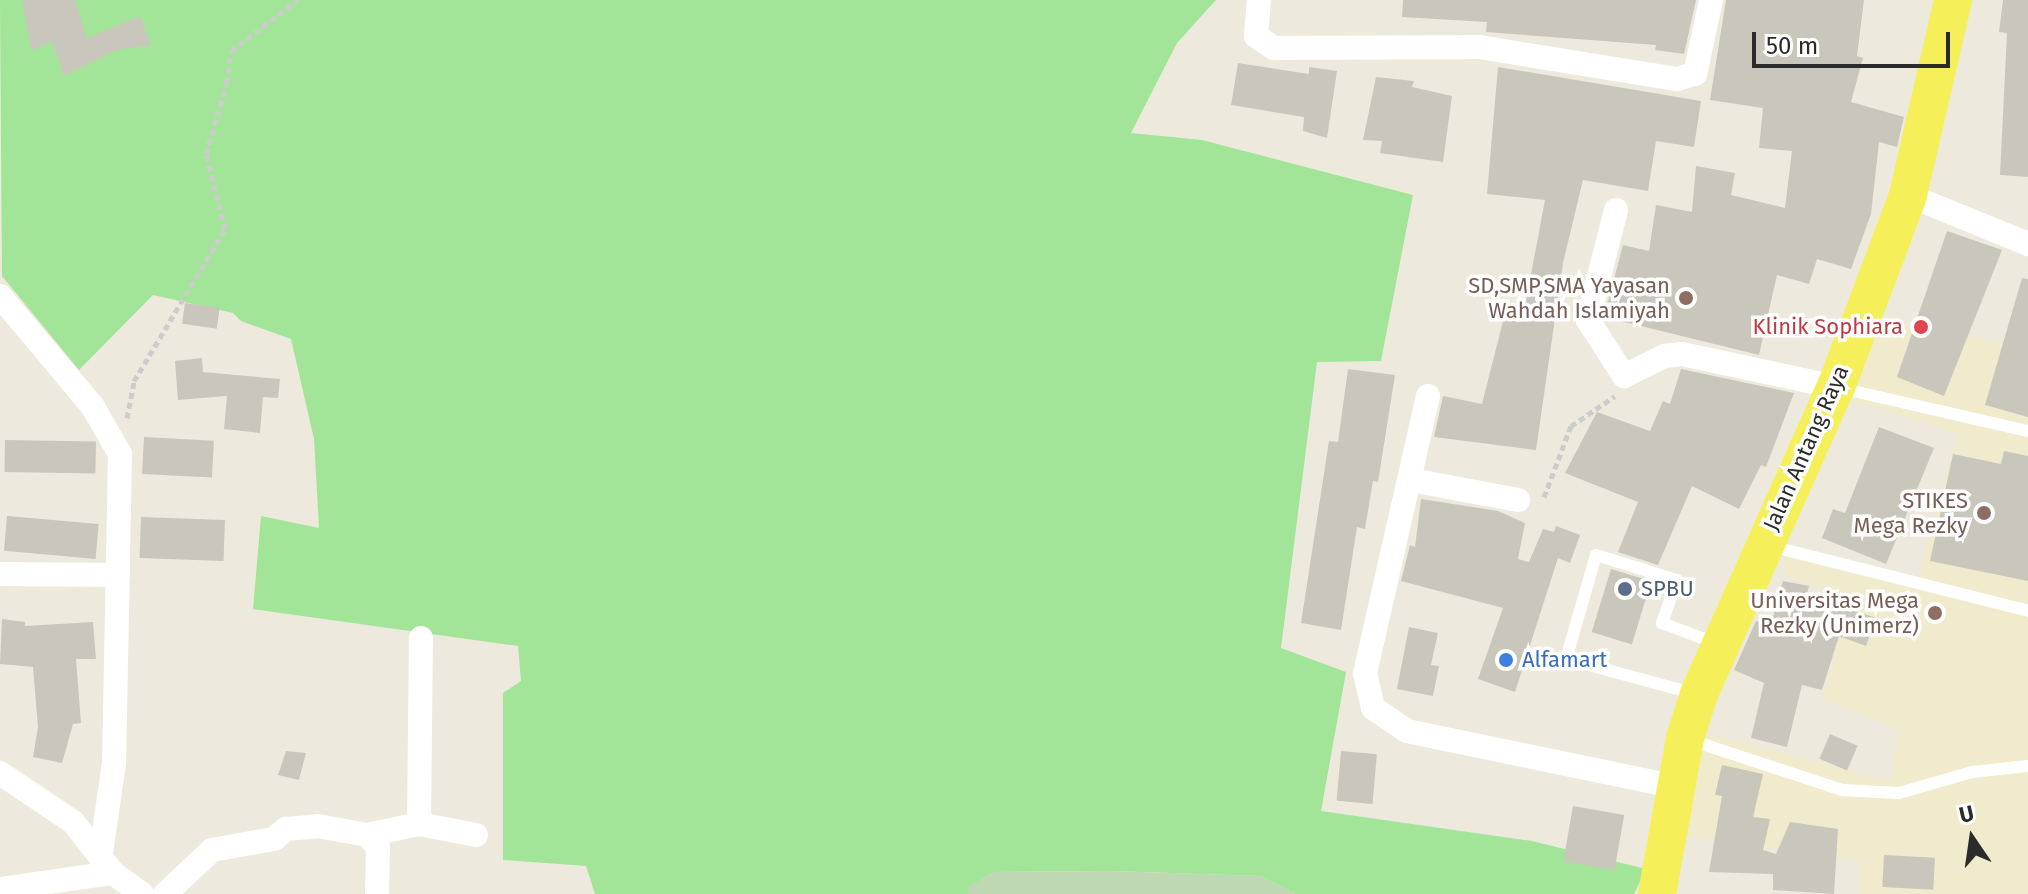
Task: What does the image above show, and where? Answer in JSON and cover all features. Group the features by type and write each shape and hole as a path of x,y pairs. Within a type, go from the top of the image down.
{"main road":[{"name":"Jalan Antang Raya","path":"1657,894 1685,738 1699,694 1718,644 1836,387 1908,195 1953,0"}],"street":[{"path":"1259,0 1256,36 1274,48 1479,47 1677,79 1695,74 1711,0"},
{"path":"1908,195 2028,244"},
{"path":"1616,210 1588,320 1624,376 1665,356 1682,354 1836,387"},
{"path":"0,296 93,407 120,454 114,763 107,863"},
{"path":"1428,396 1365,673 1373,708 1407,731 1677,787"},
{"path":"1411,480 1518,500"},
{"path":"0,574 118,575"},
{"path":"419,824 421,638"},
{"path":"0,773 52,805 107,863 142,894"},
{"path":"165,894 212,850 274,839 286,829 318,826 367,835 419,824 476,835"},
{"path":"367,835 378,847 377,894"},
{"path":"0,889 107,863"}],"lane":[{"path":"1836,387 2028,431"},
{"path":"1763,544 2028,611"},
{"path":"1699,694 1566,659 1596,555 1677,580 1662,623 1718,644"},
{"path":"1685,738 1842,790 1899,793 1972,772 2028,766"}],"path":[{"path":"120,454 134,381 225,229 206,154 227,83 231,51 298,0"},
{"path":"1544,498 1571,426 1614,397 1624,376"}],"shaded area":[{"name":"Universitas Mega Rezky (Unimerz)","path":"1874,317 2028,348 2028,894 1860,894 1860,861 1674,834 1696,730 1890,781 1900,729 1823,699 1842,631 1844,596 1784,575 1788,545 1917,582 1958,433 1848,400"}],"green space":[{"path":"0,0 1216,0 1177,43 1131,133 1202,140 1413,195 1381,361 1317,362 1281,648 1346,672 1321,811 1532,841 1646,869 1634,894 1295,894 1261,876 1111,871 994,872 968,888 968,894 595,894 586,866 503,860 503,693 521,681 518,646 253,609 261,516 319,528 314,439 291,339 241,321 233,313 153,295 79,370 2,276"},
{"path":"1111,871 1261,876 1295,894 968,894 967,888 994,872"}],"building":[{"path":"22,0 75,0 87,38 140,16 151,45 117,50 64,76 52,42 31,51"},
{"path":"1403,0 1696,0 1684,54 1655,50 1656,45 1486,32 1487,22 1402,17"},
{"path":"1726,0 1864,0 1857,56 1863,58 1851,102 1904,117 1897,147 1879,142 1871,214 1851,269 1817,259 1809,284 1777,275 1759,355 1604,317 1623,245 1649,251 1656,205 1692,212 1696,166 1735,173 1731,195 1785,208 1792,151 1759,148 1763,108 1710,100"},
{"path":"2003,0 2028,0 2028,177 2000,175 2007,33 1999,32"},
{"path":"1238,63 1309,74 1309,67 1337,71 1327,138 1303,131 1304,117 1231,105"},
{"path":"1498,67 1701,101 1694,147 1656,141 1648,191 1583,180 1563,263 1536,450 1434,437 1443,396 1482,404 1504,317 1522,322 1545,200 1487,194"},
{"path":"1376,77 1414,81 1412,87 1452,96 1443,162 1380,153 1382,141 1363,140"},
{"path":"1947,231 2002,250 1944,396 1897,377"},
{"path":"2022,278 2028,279 2028,417 1985,405"},
{"path":"185,303 220,308 217,329 182,324"},
{"path":"202,358 203,372 280,379 278,398 263,397 260,433 224,429 227,396 178,400 175,361"},
{"path":"1348,369 1395,375 1378,482 1373,481 1365,529 1357,527 1341,630 1301,623 1329,441 1338,442"},
{"path":"1681,369 1794,393 1766,467 1761,465 1739,509 1692,486 1658,565 1618,552 1638,502 1565,473 1597,412 1650,431 1663,401 1670,404"},
{"path":"1879,427 1934,448 1886,564 1822,538 1833,509 1845,513"},
{"path":"144,437 214,441 212,478 142,474"},
{"path":"5,440 96,442 95,474 4,472"},
{"name":"STIKES Mega Rezky","path":"2004,451 2028,456 2028,581 1930,561 1953,454 2001,464"},
{"path":"1421,499 1498,511 1525,523 1518,559 1529,562 1543,529 1554,532 1556,526 1580,535 1570,563 1558,558 1515,692 1478,679 1503,608 1401,581 1410,545 1415,547"},
{"path":"7,516 99,524 96,559 4,551"},
{"path":"141,517 225,520 224,561 140,558"},
{"path":"1611,569 1651,581 1632,644 1592,632"},
{"path":"1783,581 1809,586 1807,594 1876,618 1866,646 1839,636 1822,690 1802,685 1787,747 1751,738 1764,683 1734,670 1756,621 1771,625"},
{"path":"2,619 25,622 25,626 93,622 96,659 76,659 81,723 73,724 62,763 33,757 38,727 33,667 0,664"},
{"path":"1409,627 1438,633 1431,665 1439,666 1433,696 1397,689"},
{"path":"1830,734 1858,746 1847,771 1819,759"},
{"path":"286,751 306,753 299,780 278,775"},
{"path":"1341,751 1377,754 1373,804 1337,801"},
{"path":"1722,765 1763,774 1753,817 1770,819 1763,850 1776,854 1790,822 1838,829 1834,894 1773,890 1773,874 1709,872 1722,796 1715,795"},
{"path":"1573,806 1624,815 1614,870 1563,861"},
{"path":"1884,855 1935,858 1933,890 1882,887"}],"place":[{"name":"SD,SMP,SMA Yayasan Wahdah Islamiyah","path":"1686,298"},
{"name":"Klinik Sophiara","path":"1921,327"},
{"name":"STIKES Mega Rezky","path":"1984,513"},
{"name":"SPBU","path":"1625,589"},
{"name":"Universitas Mega Rezky (Unimerz)","path":"1935,613"},
{"name":"Alfamart","path":"1506,660"}]}
